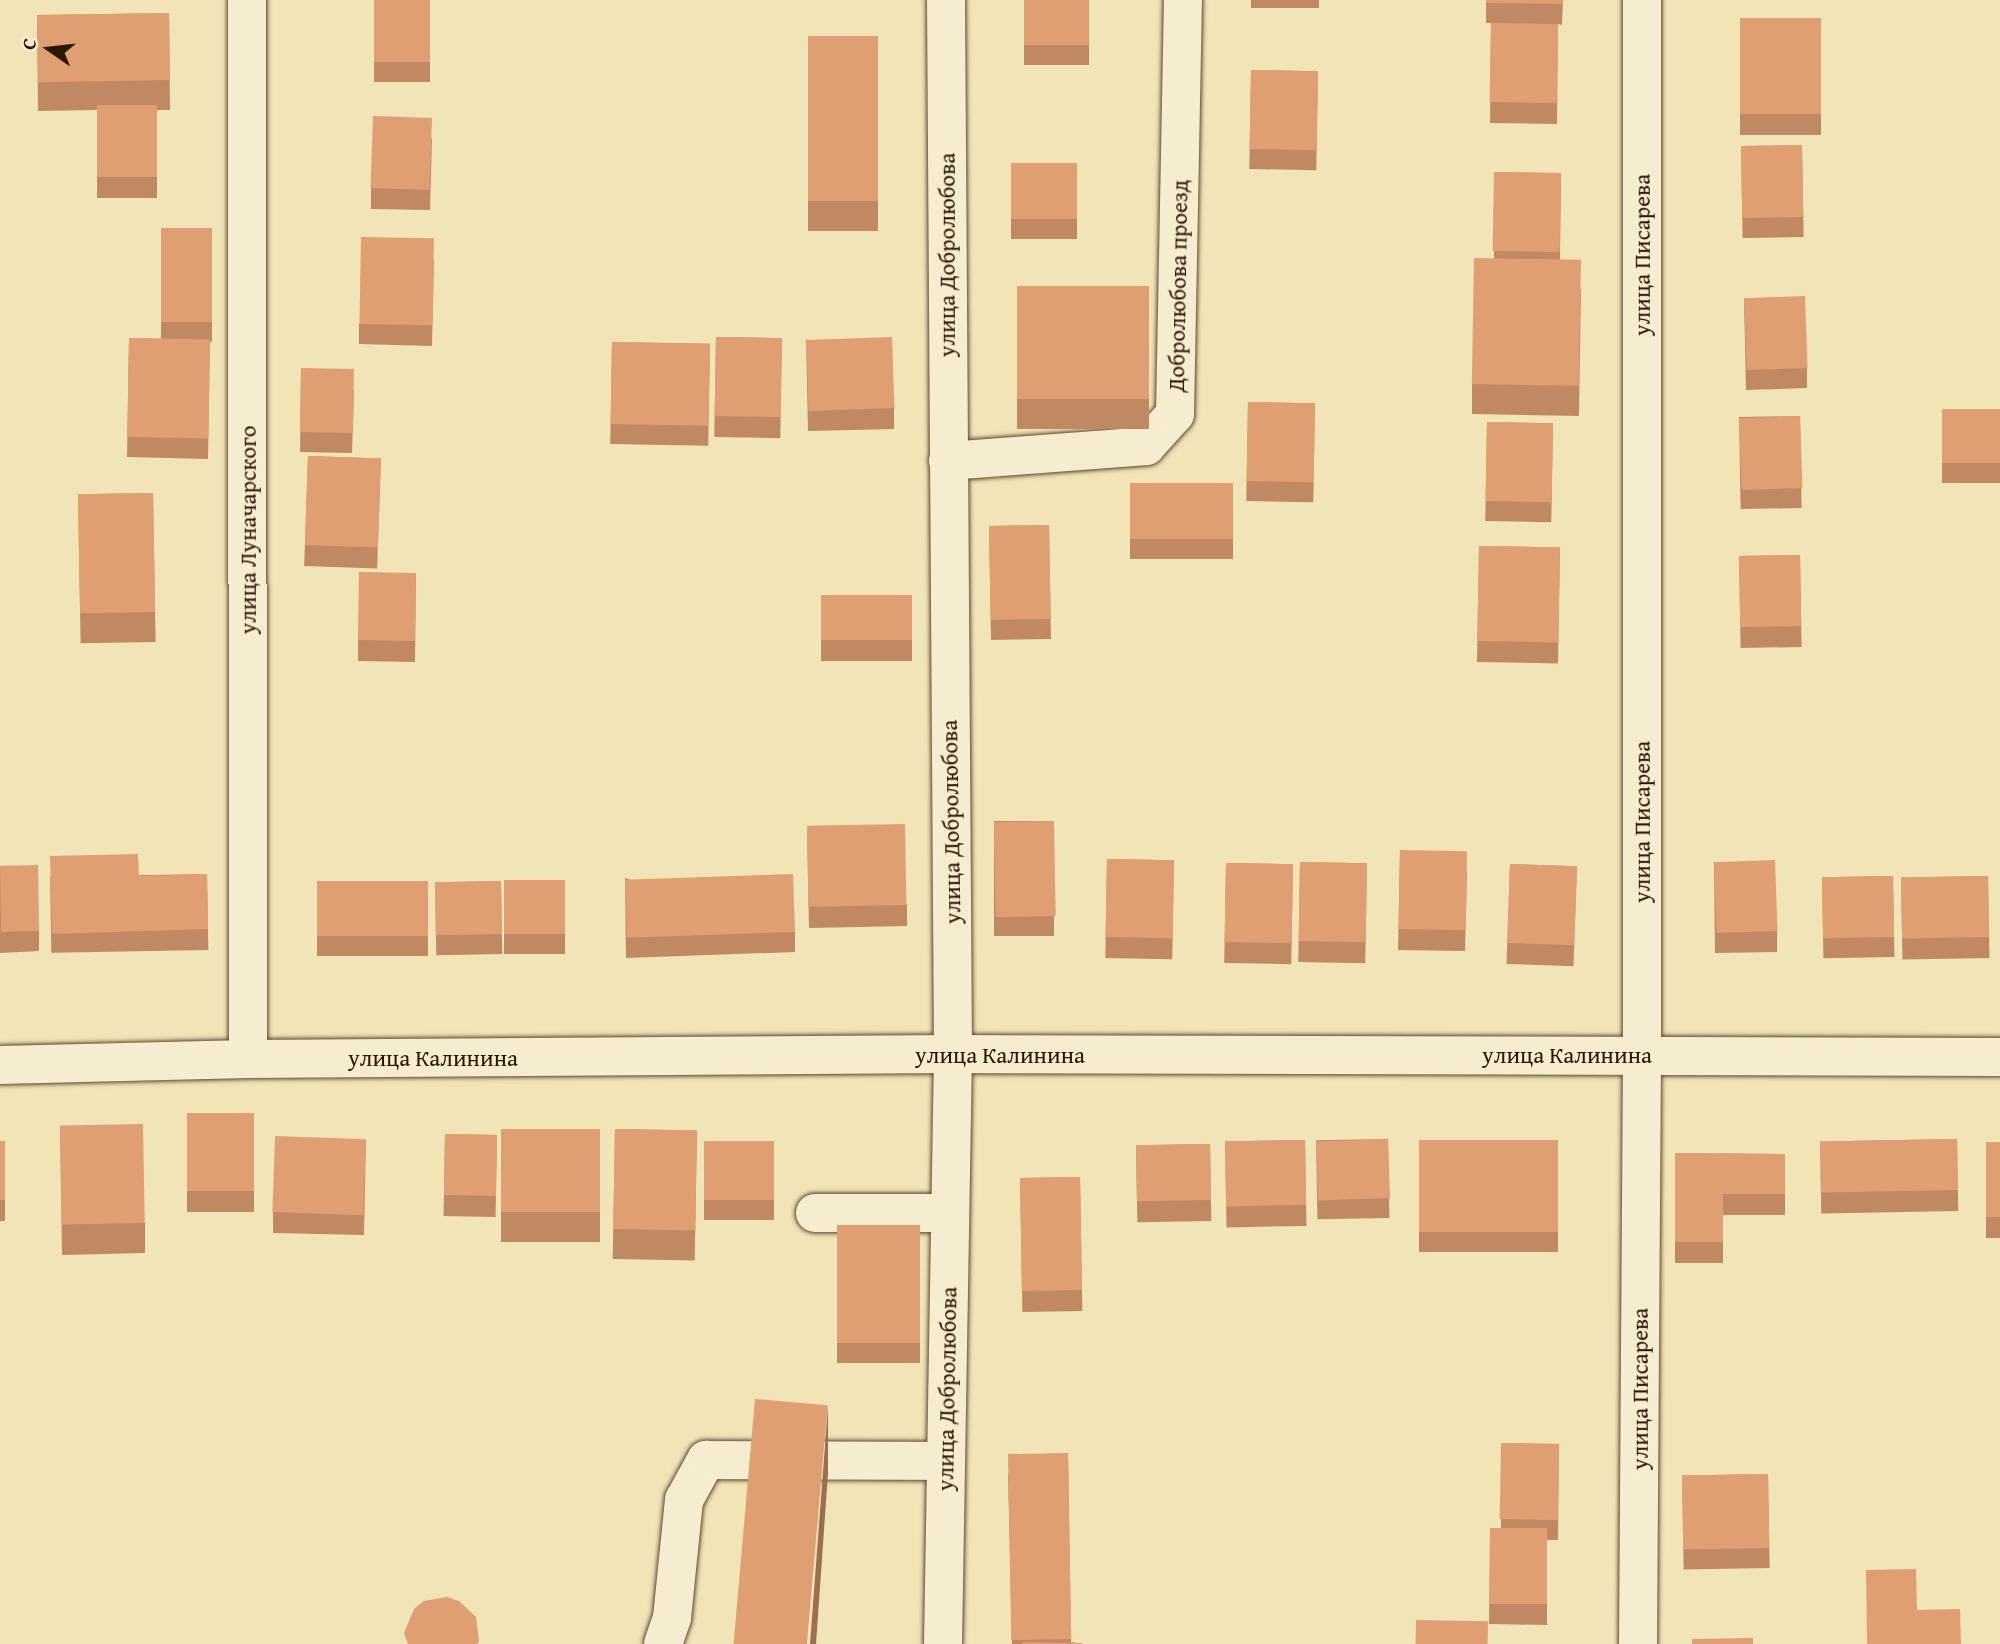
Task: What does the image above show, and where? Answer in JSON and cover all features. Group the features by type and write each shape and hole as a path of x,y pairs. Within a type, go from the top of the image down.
{"street":[{"name":"улица Луначарского","path":"247,0 248,1059"},
{"name":"улица Добролюбова","path":"943,1644 953,1054 946,0"},
{"name":"Добролюбова проезд","path":"948,461 1146,446 1175,414 1183,0"},
{"name":"улица Писарева","path":"1638,1644 1642,1055 1642,0"},
{"name":"улица Калинина","path":"0,1065 248,1059 953,1054 2000,1057"},
{"path":"815,1213 950,1213"},
{"path":"663,1644 672,1618 684,1500 706,1460 945,1461"}],"building":[{"path":"374,0 430,0 430,62 374,62"},
{"path":"1024,0 1089,0 1089,45 1024,45"},
{"path":"1486,0 1563,0 1562,4 1486,3"},
{"path":"169,13 170,80 38,82 37,15"},
{"path":"1740,18 1821,18 1821,114 1740,114"},
{"path":"1491,23 1558,24 1557,103 1490,102"},
{"path":"808,36 878,36 878,201 808,201"},
{"path":"1251,70 1318,71 1317,150 1250,149"},
{"path":"97,105 157,105 157,177 97,177"},
{"path":"373,116 432,118 429,190 370,188"},
{"path":"1802,145 1803,217 1742,218 1741,146"},
{"path":"1011,163 1077,163 1077,219 1011,219"},
{"path":"1494,172 1561,173 1560,252 1493,251"},
{"path":"161,228 212,228 212,322 161,322"},
{"path":"361,237 434,238 432,325 359,324"},
{"path":"1474,258 1581,260 1579,386 1472,384"},
{"path":"1017,286 1149,286 1149,399 1017,399"},
{"path":"1805,296 1808,368 1747,370 1744,298"},
{"path":"716,337 782,338 781,417 715,416"},
{"path":"892,337 894,408 809,411 806,340"},
{"path":"129,338 210,339 208,438 127,437"},
{"path":"612,342 710,344 709,426 611,424"},
{"path":"301,368 354,369 353,433 300,432"},
{"path":"1248,402 1315,403 1314,482 1247,481"},
{"path":"1942,409 2000,409 2000,463 1942,463"},
{"path":"1800,416 1803,488 1742,490 1739,418"},
{"path":"1487,422 1553,423 1552,502 1486,501"},
{"path":"308,456 381,459 378,547 305,545"},
{"path":"1130,483 1233,483 1233,539 1130,539"},
{"path":"153,493 155,612 80,613 78,494"},
{"path":"1049,525 1051,619 991,620 989,526"},
{"path":"1479,546 1560,547 1558,642 1477,641"},
{"path":"1800,555 1801,626 1740,627 1739,556"},
{"path":"359,572 416,573 415,641 358,640"},
{"path":"821,595 912,595 912,640 821,640"},
{"path":"1054,821 1056,916 996,917 994,822"},
{"path":"905,824 906,905 808,907 807,826"},
{"path":"1400,850 1467,851 1466,930 1399,929"},
{"path":"138,854 139,876 207,874 208,929 52,934 50,856"},
{"path":"1107,859 1174,860 1173,938 1106,937"},
{"path":"1775,860 1777,931 1717,933 1714,862"},
{"path":"1300,862 1367,863 1366,942 1299,941"},
{"path":"1226,863 1293,864 1292,943 1225,942"},
{"path":"1510,864 1577,866 1574,945 1507,943"},
{"path":"38,865 39,931 1,932 0,866"},
{"path":"793,874 795,932 627,938 625,880"},
{"path":"1893,876 1894,937 1823,938 1822,877"},
{"path":"1988,876 1989,937 1902,939 1901,878"},
{"path":"504,880 565,880 565,934 504,934"},
{"path":"317,881 428,881 428,936 317,936"},
{"path":"501,881 502,934 436,935 435,882"},
{"path":"187,1113 254,1113 254,1191 187,1191"},
{"path":"143,1124 145,1223 62,1224 60,1125"},
{"path":"501,1129 600,1129 600,1212 501,1212"},
{"path":"615,1129 697,1130 695,1230 613,1229"},
{"path":"445,1134 497,1135 496,1196 444,1195"},
{"path":"275,1136 366,1139 363,1215 272,1212"},
{"path":"1388,1139 1390,1198 1318,1200 1316,1142"},
{"path":"1957,1139 1958,1190 1821,1192 1820,1141"},
{"path":"1305,1140 1306,1205 1226,1206 1225,1141"},
{"path":"1419,1140 1558,1140 1558,1232 1419,1232"},
{"path":"0,1141 5,1141 5,1200 0,1200"},
{"path":"704,1141 774,1141 774,1200 704,1200"},
{"path":"1986,1142 2000,1142 2000,1217 1986,1217"},
{"path":"1210,1144 1211,1200 1137,1201 1136,1145"},
{"path":"1675,1153 1785,1154 1785,1194 1723,1194 1723,1242 1675,1242"},
{"path":"1080,1177 1082,1290 1022,1291 1020,1178"},
{"path":"837,1225 920,1225 920,1343 837,1343"},
{"path":"755,1399 828,1405 807,1644 734,1644"},
{"path":"1501,1443 1559,1444 1558,1520 1500,1519"},
{"path":"1068,1453 1071,1639 1011,1640 1008,1454"},
{"path":"1768,1474 1769,1548 1683,1549 1682,1476"},
{"path":"1490,1528 1547,1528 1547,1604 1490,1604"},
{"path":"1916,1569 1917,1610 1960,1609 1961,1644 1867,1644 1866,1570"},
{"path":"447,1597 459,1601 476,1617 479,1641 477,1644 408,1644 404,1633 414,1609 424,1601"},
{"path":"1416,1620 1488,1621 1488,1644 1416,1644"},
{"path":"1753,1638 1753,1644 1692,1644 1692,1639"},
{"path":"1082,1643 1082,1644 1022,1644"}]}
